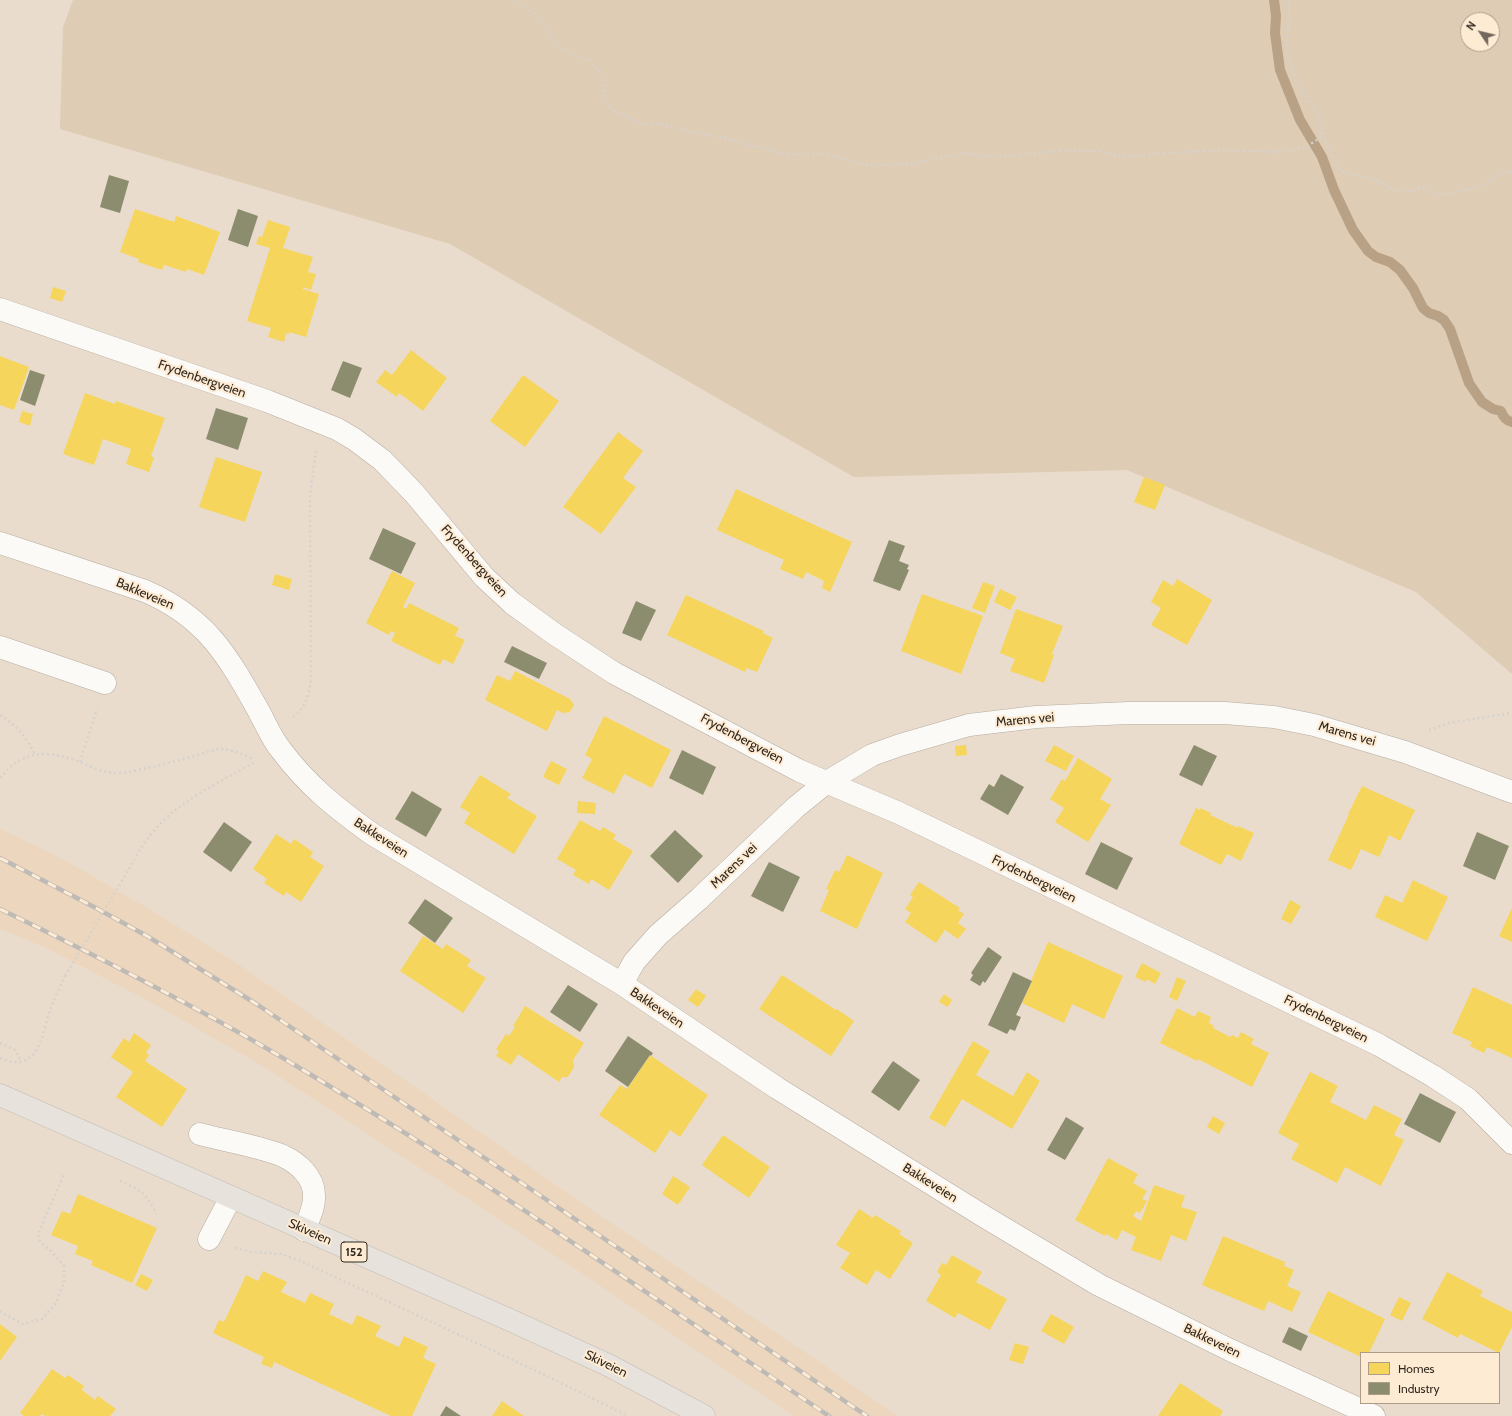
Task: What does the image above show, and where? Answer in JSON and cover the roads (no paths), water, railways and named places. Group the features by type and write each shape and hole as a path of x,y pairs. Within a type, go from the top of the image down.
{"main road":[{"name":"Skiveien","path":"0,1095 510,1320 608,1365 704,1416"}],"street":[{"name":"Frydenbergveien","path":"0,309 267,401 337,429 354,439 382,460 414,493 484,576 512,603 553,633 614,673 800,771 899,813 1379,1045 1433,1076 1468,1099 1512,1143"},
{"name":"Bakkeveien","path":"0,543 127,584 165,600 194,620 223,653 239,676 275,741 306,781 334,807 372,834 622,984 777,1088 985,1217 1099,1285 1230,1350 1374,1416"},
{"path":"0,647 105,683"},
{"name":"Marens vei","path":"622,984 634,962 658,935 796,807 827,782 872,755 900,745 970,725 1036,717 1129,713 1225,713 1274,717 1314,725 1405,752 1512,792"},
{"path":"200,1134 283,1156 297,1165 312,1183 314,1194 313,1207 304,1230"},
{"path":"209,1238 231,1197"}],"waterway":[{"path":"1274,0 1276,16 1275,33 1280,70 1300,120 1322,157 1334,190 1353,230 1368,251 1376,257 1390,262 1400,270 1413,288 1423,308 1429,313 1444,320 1450,329 1469,383 1482,402 1493,409 1501,411 1505,418 1512,422"}],"railway":[{"path":"0,858 147,936 258,1005 867,1416"},
{"path":"0,909 188,1004 366,1108 500,1194 829,1416"}]}
